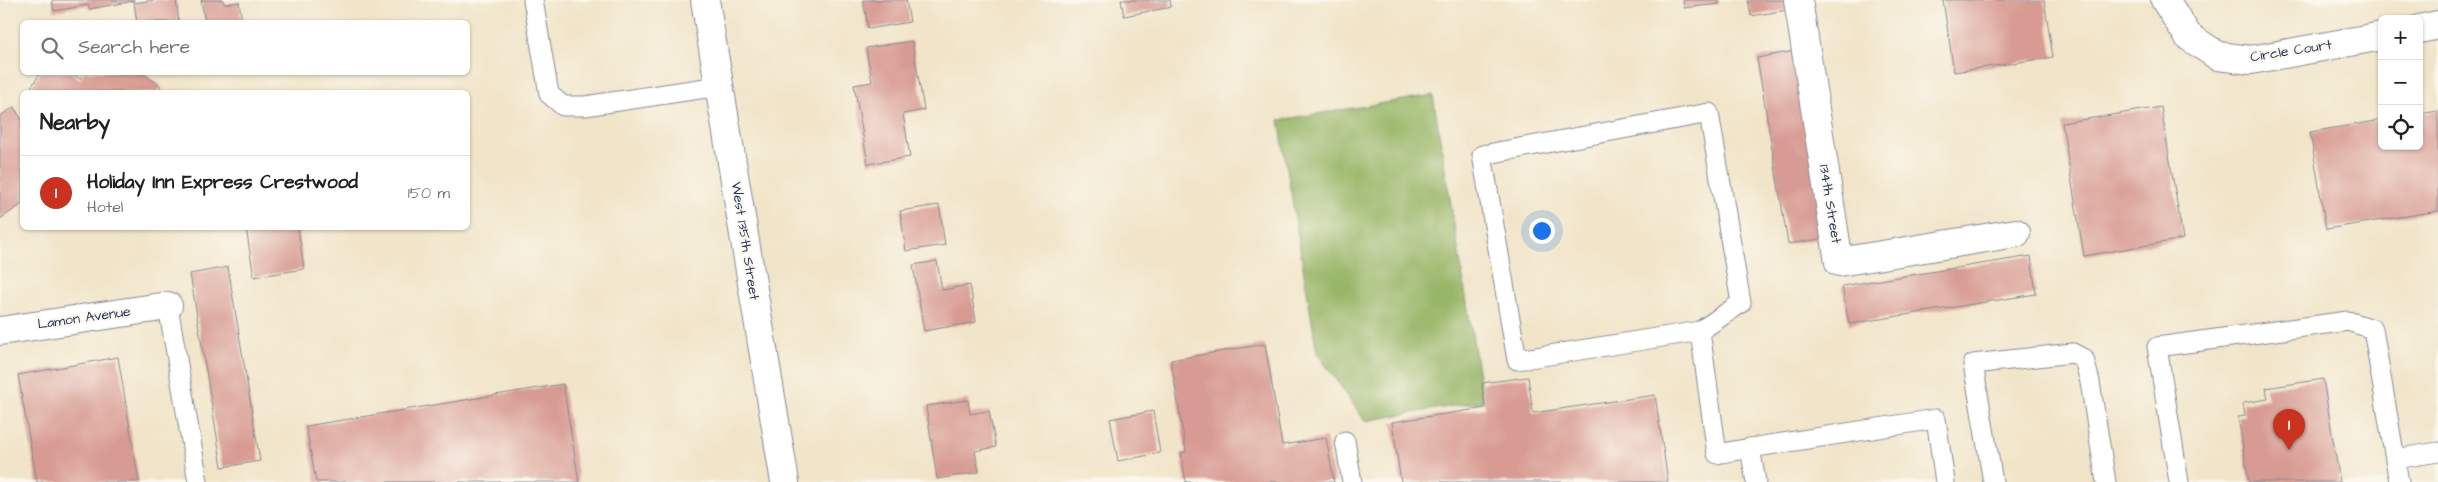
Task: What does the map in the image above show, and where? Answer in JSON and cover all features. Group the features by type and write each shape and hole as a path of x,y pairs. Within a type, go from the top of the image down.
{"street":[{"name":"West 135th Street","path":"705,0 785,482"},
{"name":"134th Street","path":"1798,0 1839,262 2016,233"},
{"name":"Circle Court","path":"2165,0 2188,36 2218,56 2251,60 2378,37"},
{"path":"2423,28 2438,25"},
{"name":"Lamon Avenue","path":"0,331 168,306"}],"lane":[{"path":"532,0 549,94 563,106 585,106 720,86"},
{"path":"1708,113 1741,303 1700,331 1517,360 1482,155 1708,113"},
{"path":"168,306 198,482"},
{"path":"2179,482 2157,347 2348,320 2373,329 2399,482"},
{"path":"1700,331 1717,454 1936,419 1945,482"},
{"path":"1993,482 1973,364 2073,353 2084,359 2090,382 2106,482"},
{"path":"1345,442 1352,482"},
{"path":"1750,448 1756,482"},
{"path":"2395,459 2438,452"}],"green space":[{"path":"1433,95 1483,401 1365,421 1317,353 1279,120"}],"building":[{"path":"52,0 134,1 89,9 88,5 54,11"},
{"path":"154,0 176,0 179,20 137,20 134,3"},
{"path":"201,0 223,0 224,4 239,2 242,20 205,20"},
{"path":"863,0 906,0 910,22 868,29"},
{"path":"1121,0 1170,0 1171,7 1124,16"},
{"path":"1683,0 1719,0 1719,4 1684,8"},
{"path":"1748,0 1786,0 1787,10 1751,16"},
{"path":"1943,0 2044,0 2053,57 1954,72"},
{"path":"912,41 924,110 903,114 910,157 868,164 854,85 872,82 866,48"},
{"path":"1794,51 1826,238 1788,244 1757,58"},
{"path":"39,75 75,75 80,79 83,75 145,75 161,86 158,90 29,90"},
{"path":"14,107 20,117 20,205 0,219 0,116"},
{"path":"2161,107 2183,239 2084,256 2062,123"},
{"path":"2438,111 2438,211 2326,229 2310,132 2378,121 2378,150 2423,150 2423,113"},
{"path":"939,205 945,245 906,251 900,211"},
{"path":"246,230 298,230 304,269 254,277"},
{"path":"2031,256 2036,294 1849,324 1842,286"},
{"path":"937,261 942,290 970,285 976,322 924,331 913,265"},
{"path":"228,267 260,461 222,467 190,274"},
{"path":"1265,344 1282,445 1326,438 1334,482 1186,482 1181,453 1186,452 1171,360"},
{"path":"118,357 139,482 37,482 18,375"},
{"path":"1528,377 1533,413 1655,395 1668,482 1401,482 1392,422 1485,408 1482,383"},
{"path":"2323,379 2340,482 2249,482 2238,417 2245,416 2243,403 2268,399 2266,388"},
{"path":"563,384 579,482 316,482 306,426"},
{"path":"968,400 970,414 989,411 996,447 975,451 979,472 937,479 926,406"},
{"path":"1153,411 1160,453 1118,461 1110,419"}],"place":[{"name":"Holiday Inn Express Crestwood","path":"2289,450"}]}
